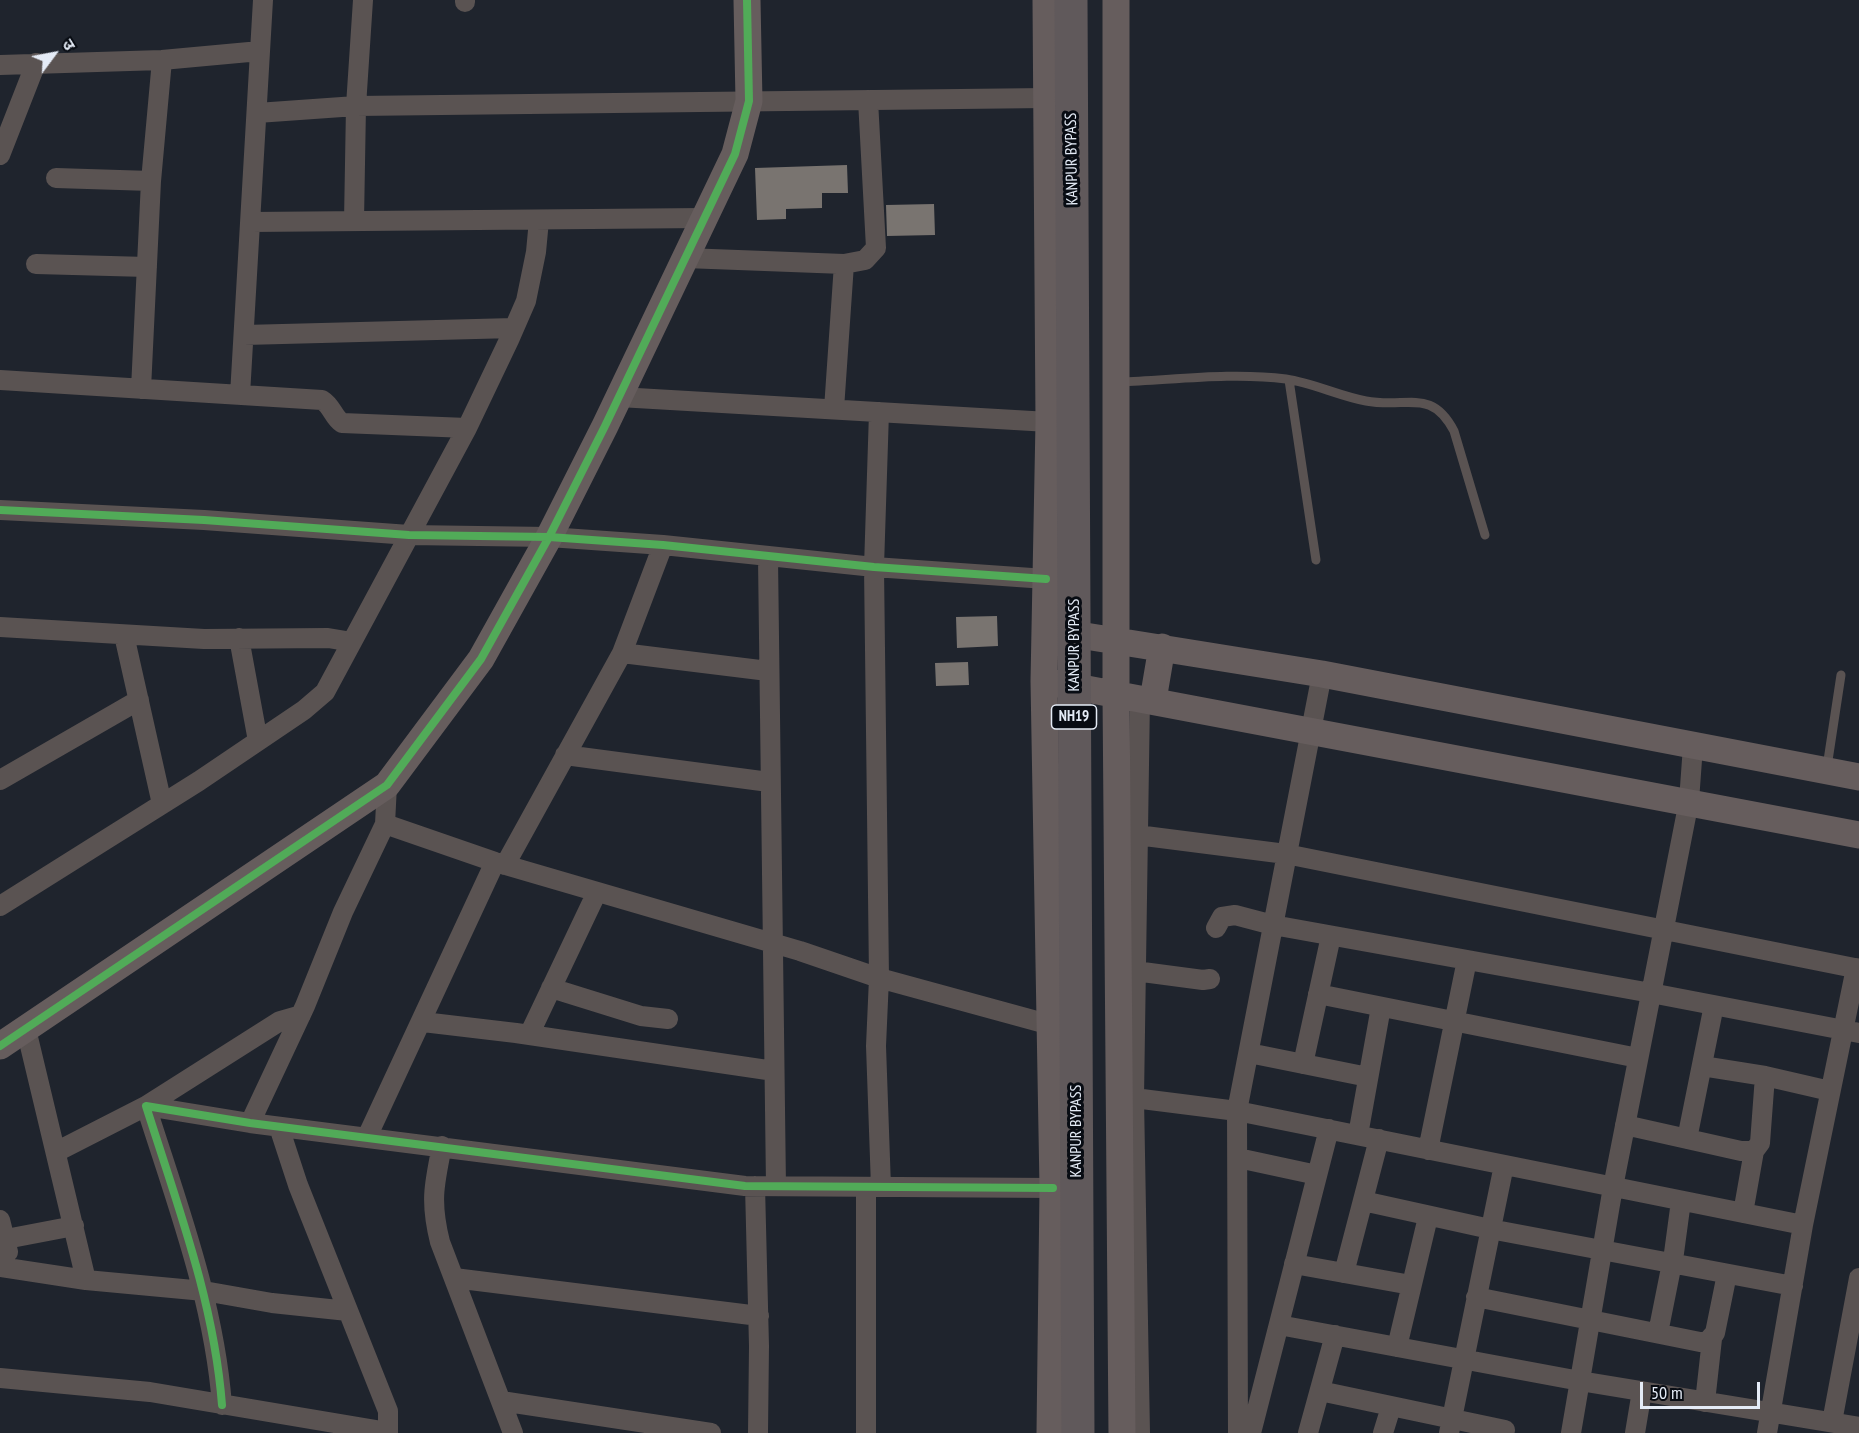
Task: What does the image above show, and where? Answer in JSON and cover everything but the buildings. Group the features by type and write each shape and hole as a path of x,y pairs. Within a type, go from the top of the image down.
{"highway":[{"name":"KANPUR BYPASS","path":"1071,0 1078,1433"},
{"name":"KANPUR BYPASS","path":"1094,0 1101,1433"}],"street":[{"path":"240,395 263,0"},
{"path":"354,221 356,106 363,0"},
{"path":"0,1046 387,785 480,659 549,537 619,397 735,154 749,101 747,0"},
{"path":"1047,0 1049,422 1044,681 1053,1188 1050,1433"},
{"path":"1116,0 1118,382 1116,639 1136,697 1134,1098 1140,1433"},
{"path":"0,64 162,60 260,51"},
{"path":"141,388 151,181 162,60"},
{"path":"0,155 36,63"},
{"path":"257,113 356,106 1047,98"},
{"path":"685,258 844,264 865,260 876,248 868,100"},
{"path":"56,178 151,181"},
{"path":"251,222 704,218"},
{"path":"0,906 258,741 325,692 467,428 514,328 526,301 536,252 539,220"},
{"path":"36,264 147,267"},
{"path":"834,409 844,264"},
{"path":"244,335 514,328"},
{"path":"0,380 322,400 328,403 337,420 342,423 467,428"},
{"path":"619,397 1049,422"},
{"path":"866,1433 879,978 874,567 879,412"},
{"path":"0,510 204,520 409,535 549,537 663,545 768,558 874,567 1046,579"},
{"path":"367,1137 500,864 622,653 663,545"},
{"path":"768,558 771,944 776,1186"},
{"path":"0,627 239,639 328,638 352,642"},
{"path":"1045,630 1116,639 1322,674 1859,777"},
{"path":"124,634 162,804"},
{"path":"239,639 258,741"},
{"path":"1122,1433 1136,697 1162,647"},
{"path":"622,653 768,671"},
{"path":"1238,1433 1238,1110 1322,674"},
{"path":"1044,681 1689,801 1859,835"},
{"path":"0,780 139,700"},
{"path":"1571,1433 1612,1187 1689,801 1693,746"},
{"path":"565,755 769,782"},
{"path":"250,1123 302,1015 343,912 385,824 387,785"},
{"path":"385,824 500,864 879,978 1051,1025"},
{"path":"1137,835 1286,854 1857,968 1851,1032 1830,1091 1803,1225 1767,1433"},
{"path":"529,1035 597,892"},
{"path":"1214,920 1235,915 1273,925 1651,993 1851,1032"},
{"path":"1303,1064 1331,936"},
{"path":"1428,1150 1467,960"},
{"path":"1135,971 1210,979"},
{"path":"551,988 641,1016 668,1019"},
{"path":"1318,994 1638,1058"},
{"path":"1688,1139 1714,1005"},
{"path":"1358,1135 1381,1007"},
{"path":"56,1152 146,1106 280,1021 302,1015"},
{"path":"423,1022 774,1071"},
{"path":"26,1029 86,1280"},
{"path":"1249,1053 1368,1077"},
{"path":"1702,1066 1765,1076 1830,1091"},
{"path":"1743,1214 1754,1151 1760,1143 1765,1076"},
{"path":"1134,1098 1238,1110 1803,1225"},
{"path":"146,1106 279,1127 755,1186 1053,1188"},
{"path":"146,1106 204,1290 219,1366 222,1405"},
{"path":"1625,1125 1741,1151 1754,1151"},
{"path":"0,1378 150,1392 388,1432 388,1411 298,1185 279,1127"},
{"path":"1251,1433 1329,1129"},
{"path":"1344,1273 1379,1140"},
{"path":"442,1146 432,1193 433,1215 454,1278 513,1433"},
{"path":"1238,1158 1317,1175"},
{"path":"1451,1426 1462,1359 1504,1165"},
{"path":"755,1186 759,1316 758,1433"},
{"path":"1363,1201 1428,1217 1793,1286"},
{"path":"1658,1334 1681,1201"},
{"path":"1397,1347 1428,1217"},
{"path":"0,1220 6,1239 4,1268 86,1280 204,1290 272,1304 348,1311"},
{"path":"6,1239 74,1226"},
{"path":"1294,1264 1412,1285"},
{"path":"1705,1402 1712,1339 1727,1274"},
{"path":"454,1278 759,1316"},
{"path":"1832,1422 1859,1278"},
{"path":"1476,1297 1700,1342 1712,1339"},
{"path":"1279,1325 1580,1381 1859,1426"},
{"path":"1308,1433 1335,1335"},
{"path":"1320,1391 1391,1407 1451,1426 1505,1430"},
{"path":"1635,1433 1642,1391"},
{"path":"501,1401 711,1433"},
{"path":"1383,1433 1391,1407"}],"lane":[{"path":"1118,382 1264,377 1288,380 1364,401 1435,405 1446,415 1454,431 1485,535"},
{"path":"1288,380 1316,560"},
{"path":"1826,771 1841,675"}],"cycle path":[{"path":"0,1046 387,785 481,659 549,537 605,426 735,154 749,101 747,0"},
{"path":"0,510 204,520 409,535 549,537 663,545 874,567 1046,579"},
{"path":"222,1405 218,1366 203,1291 182,1216 146,1106 250,1123 745,1186 1053,1188"}]}
